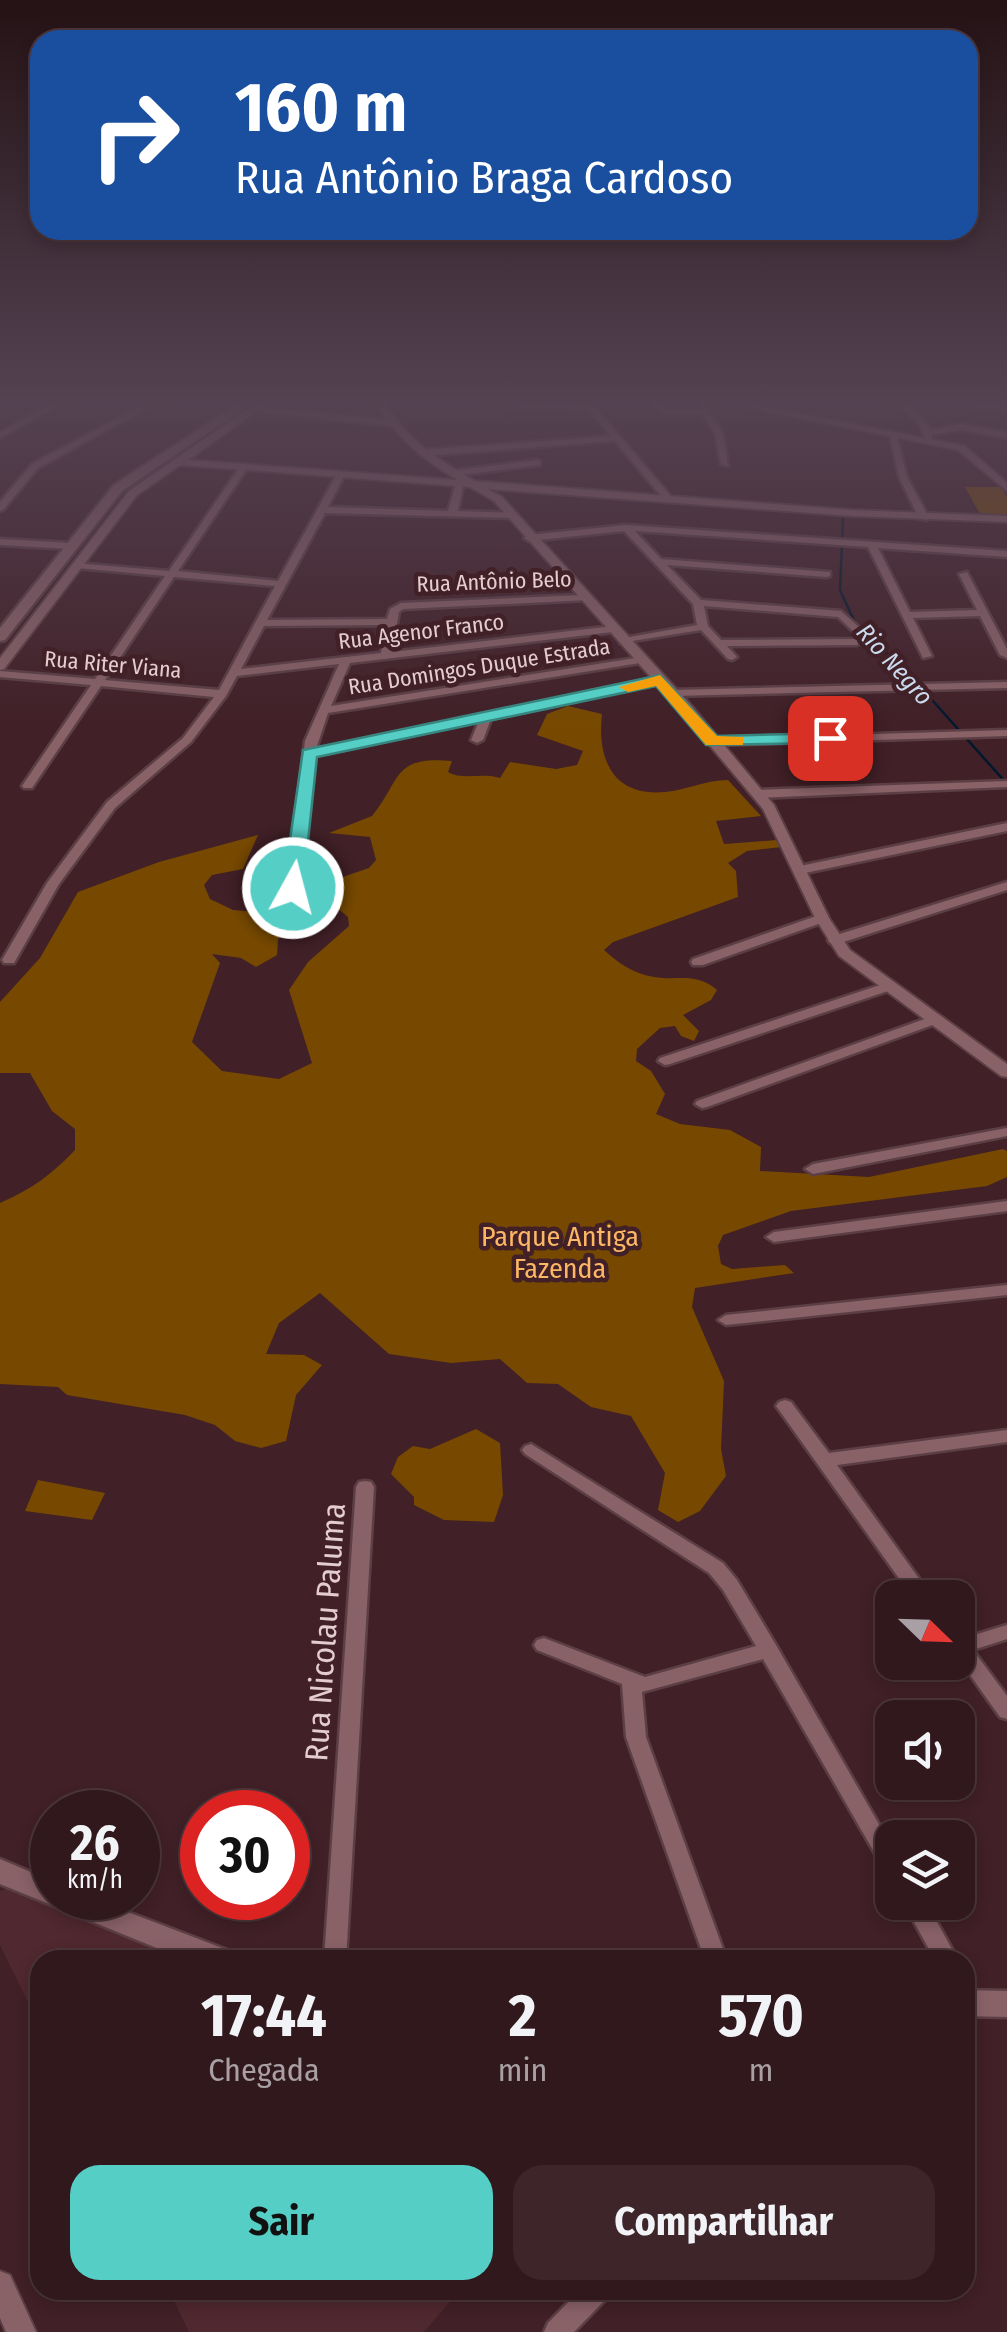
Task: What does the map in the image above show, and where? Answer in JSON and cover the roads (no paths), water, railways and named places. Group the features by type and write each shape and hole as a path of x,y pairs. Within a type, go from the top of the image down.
{"main road":[{"path":"0,637 101,510"},
{"path":"0,1871 30,1884"},
{"path":"117,1920 194,1950"},
{"path":"975,2000 1007,2004"}],"street":[{"path":"0,666 121,510"},
{"path":"28,786 216,510"},
{"path":"9,960 53,884 111,805 187,740 222,694 323,510 511,515"},
{"path":"506,510 758,794 822,918 855,964 1007,1072"},
{"path":"808,510 1007,519"},
{"path":"920,510 924,518"},
{"path":"529,538 626,528 1007,554"},
{"path":"626,528 698,603 703,627 732,657"},
{"path":"0,542 72,546"},
{"path":"872,546 927,656"},
{"path":"660,562 828,574"},
{"path":"77,565 282,584"},
{"path":"964,574 1005,655"},
{"name":"Rua Antônio Belo","path":"386,656 397,608 414,603 584,598"},
{"path":"698,603 841,614 864,639 722,643"},
{"path":"908,615 982,613"},
{"path":"262,622 392,622"},
{"path":"624,640 703,627"},
{"name":"Rua Agenor Franco","path":"234,673 613,629"},
{"path":"293,888 309,754 323,710 346,660"},
{"name":"Rua Domingos Duque Estrada","path":"323,710 642,660"},
{"name":"Rua Riter Viana","path":"0,674 222,694"},
{"path":"309,754 660,680"},
{"path":"672,694 1007,685"},
{"path":"477,740 488,716"},
{"path":"712,742 1007,733"},
{"path":"758,794 1007,784"},
{"path":"800,870 1007,827"},
{"path":"835,940 1007,886"},
{"path":"698,962 822,918"},
{"path":"666,1060 886,987"},
{"path":"702,1104 933,1020"},
{"path":"813,1169 1007,1132"},
{"path":"774,1238 1007,1206"},
{"path":"726,1320 1007,1290"},
{"path":"785,1406 911,1580"},
{"path":"824,1460 1007,1436"},
{"path":"531,1450 716,1568 769,1650 875,1835"},
{"name":"Rua Nicolau Paluma","path":"336,1950 364,1487"},
{"path":"975,1641 1007,1632"},
{"path":"544,1645 632,1684 666,1681 769,1650"},
{"path":"975,1667 1007,1711"},
{"path":"632,1684 636,1736 712,1950"},
{"path":"924,1920 941,1950"},
{"path":"0,2285 21,2332"},
{"path":"557,2332 587,2300"}],"waterway":[{"name":"Rio Negro","path":"843,519 840,590 856,625"},
{"name":"Rio Negro","path":"867,635 908,673 1007,784"}],"park label":[{"name":"Parque Antiga Fazenda","path":"560,1252"}]}
